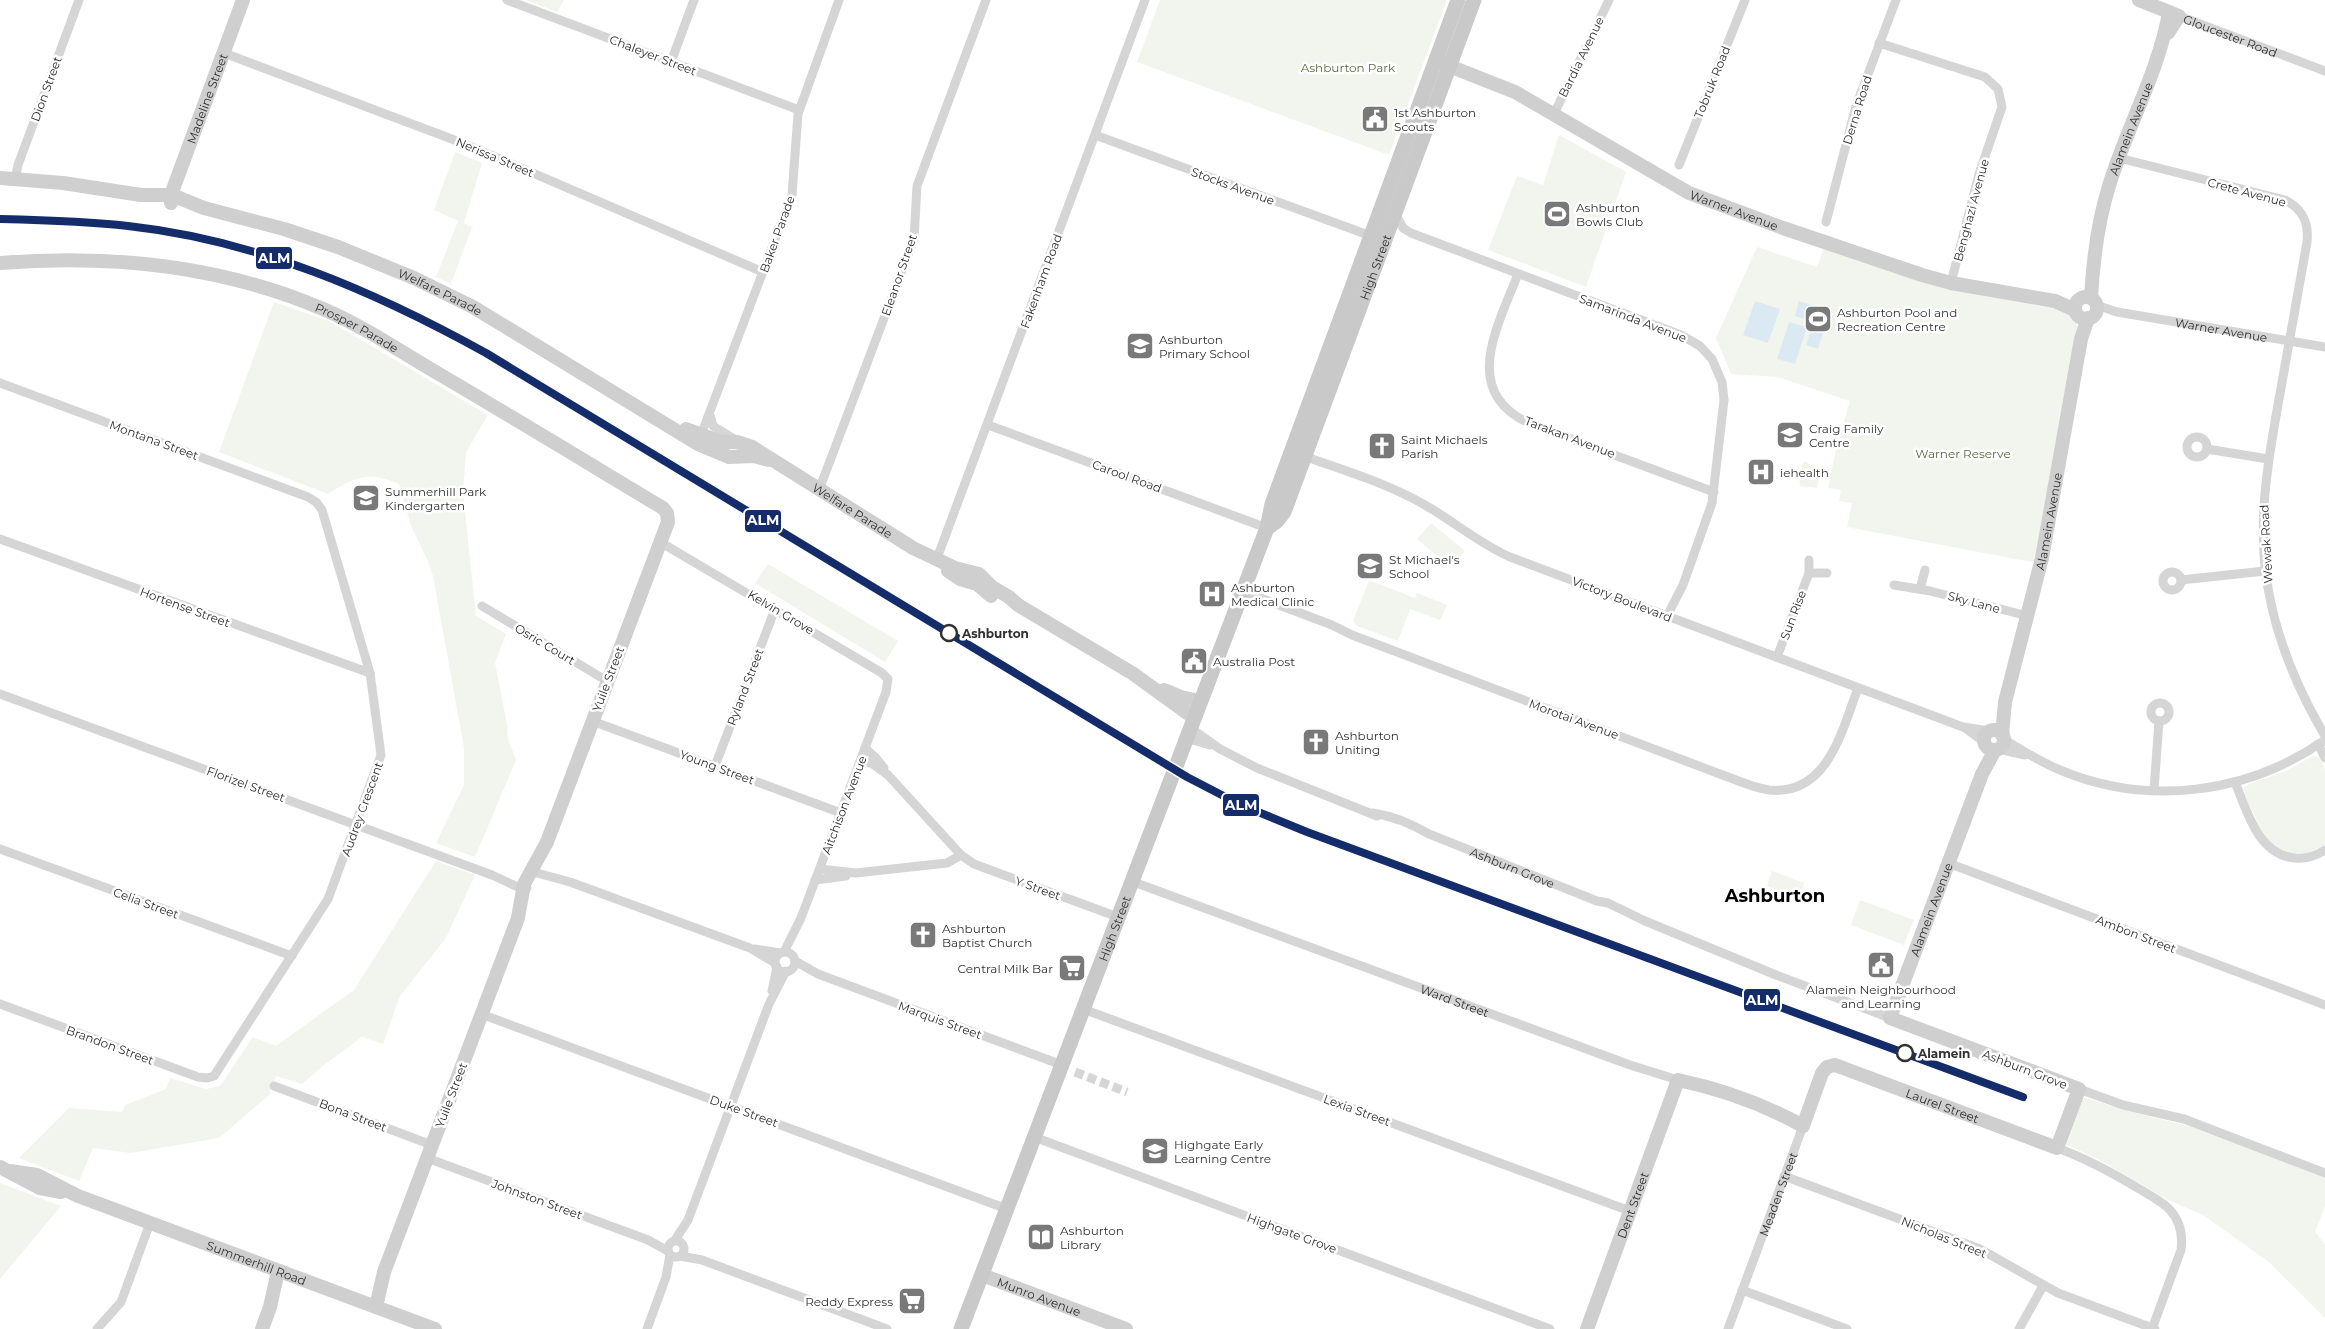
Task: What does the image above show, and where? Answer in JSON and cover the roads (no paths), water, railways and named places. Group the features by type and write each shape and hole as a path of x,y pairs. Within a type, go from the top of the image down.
{"main road":[{"name":"High Street","path":"1298,454 1394,213 1443,64 1458,0"},
{"name":"High Street","path":"961,1329 1242,591 1267,528 1277,521 1284,512 1298,454 1371,236 1443,64 1474,0"}],"street":[{"name":"Dion Street","path":"15,179 18,165 79,0"},
{"name":"Madeline Street","path":"172,199 243,0"},
{"name":"Chaleyer Street","path":"507,0 518,2 799,110"},
{"path":"671,62 694,0"},
{"name":"Baker Parade","path":"699,439 793,191 796,124 799,110 840,0"},
{"name":"Eleanor Street","path":"819,490 914,239 917,186 986,0"},
{"name":"Fakenham Road","path":"936,561 1145,0"},
{"name":"Bardia Avenue","path":"1554,114 1609,0"},
{"name":"Tobruk Road","path":"1679,165 1745,0"},
{"name":"Derna Road","path":"1826,222 1853,118 1896,0"},
{"name":"Gloucester Road","path":"2141,1 2325,71"},
{"name":"Alamein Avenue","path":"1890,1018 1982,774 2005,702 2042,558 2108,191 2174,15"},
{"name":"Benghazi Avenue","path":"1880,43 1985,78 1994,84 2001,95 2001,115 1979,174 1952,283"},
{"name":"Nerissa Street","path":"224,53 466,144 762,272"},
{"name":"Warner Avenue","path":"1443,64 1498,84 1554,114 1689,193 1829,244 1952,283 2325,347"},
{"name":"Stocks Avenue","path":"1095,135 1371,236"},
{"name":"Crete Avenue","path":"2119,158 2285,200 2297,208 2305,219 2308,232 2289,342"},
{"name":"Welfare Parade","path":"0,178 72,184 172,199 312,238 430,285 495,319 658,418 675,432 699,439 742,443 936,561 954,576 981,581 994,598 1018,605 1141,679 1181,697 1189,697 1199,701"},
{"name":"Samarinda Avenue","path":"1394,213 1403,228 1411,233 1681,335 1706,352 1720,374 1724,391 1714,492 1711,509 1671,618"},
{"name":"Prosper Parade","path":"0,263 98,260 170,265 233,279 323,309 410,356 657,505 665,510 668,517"},
{"name":"Tarakan Avenue","path":"1518,274 1489,355 1489,371 1493,388 1505,406 1516,416 1531,424 1714,492"},
{"name":"Wewak Road","path":"2289,342 2268,459 2263,520 2266,571 2272,609 2282,645 2323,740 2325,758"},
{"name":"Montana Street","path":"0,383 308,497"},
{"path":"710,409 710,421 713,426 742,443"},
{"name":"Carool Road","path":"988,425 1267,528"},
{"name":"Welfare Parade","path":"699,439 729,457 754,456 769,460"},
{"path":"2207,449 2268,459"},
{"name":"Victory Boulevard","path":"1298,454 1414,499 1479,542 1504,554 1963,727 2060,770 2099,783 2154,790 2192,790 2234,782 2284,765 2323,740"},
{"name":"Audrey Crescent","path":"219,1070 330,893 381,755 370,673 322,510 316,502 308,497"},
{"name":"Yuile Street","path":"371,1305 518,918 526,904 525,887 537,870 668,517"},
{"name":"Hortense Street","path":"0,539 370,673"},
{"name":"Kelvin Grove","path":"660,542 775,608 882,673 889,683 886,692"},
{"name":"Sun Rise","path":"1777,657 1809,573 1809,560"},
{"path":"1920,589 1925,570"},
{"path":"2181,580 2266,571"},
{"path":"1809,573 1827,573"},
{"name":"Sky Lane","path":"1894,585 1920,589 2028,616"},
{"name":"Morotai Avenue","path":"1242,591 1412,658 1728,777 1769,790 1798,785 1812,778 1823,768 1835,747 1858,688"},
{"name":"Osric Court","path":"482,606 607,681"},
{"name":"Ryland Street","path":"715,766 775,608"},
{"name":"Welfare Parade","path":"1141,679 1189,727"},
{"name":"Aitchison Avenue","path":"788,955 886,692"},
{"name":"Florizel Street","path":"0,694 525,887"},
{"name":"Young Street","path":"592,721 841,813"},
{"path":"2154,790 2159,722"},
{"name":"Ashburn Grove","path":"1189,727 1220,749 1266,772 1373,813 1397,827 1429,834 1597,901 1617,915 1645,921 1812,989 2076,1088 2123,1105 2184,1119 2325,1173"},
{"name":"Y Street","path":"865,748 881,763 888,775"},
{"name":"Y Street","path":"861,760 874,764 888,775 961,855 974,864 1118,917"},
{"path":"2234,782 2258,834 2274,851 2297,858 2316,855 2325,850"},
{"name":"Celia Street","path":"0,849 292,956"},
{"path":"816,880 856,873 947,863 961,855"},
{"name":"Ambon Street","path":"1948,863 2325,1005"},
{"name":"Marquis Street","path":"537,870 750,948 788,955 818,974 1062,1065"},
{"path":"820,870 856,873"},
{"name":"Ward Street","path":"1131,882 1639,1068 1711,1088 1804,1122"},
{"name":"Marquis Street","path":"750,948 788,971 818,974"},
{"path":"647,1329 769,1004 788,971 788,955 776,957 769,1004"},
{"name":"Brandon Street","path":"0,1004 198,1077 211,1077 219,1070"},
{"name":"Lexia Street","path":"1083,1009 1630,1211"},
{"name":"Duke Street","path":"481,1014 1006,1209"},
{"name":"Meaden Street","path":"1728,1329 1822,1073 1827,1067 1835,1065"},
{"name":"Laurel Street","path":"1835,1065 2096,1163 2169,1209 2180,1228 2181,1250 2153,1329"},
{"name":"Dent Street","path":"1587,1329 1678,1080"},
{"name":"Bona Street","path":"274,1086 432,1145"},
{"path":"2054,1147 2076,1088"},
{"name":"Highgate Grove","path":"1034,1138 1550,1329"},
{"name":"Johnston Street","path":"427,1158 887,1329"},
{"name":"Summerhill Road","path":"5,1169 40,1188 78,1196 430,1328"},
{"name":"Nicholas Street","path":"1784,1176 1980,1249 2043,1286 2153,1329"},
{"path":"98,1329 121,1302 150,1223"},
{"path":"262,1329 283,1272"},
{"name":"Munro Avenue","path":"982,1275 1126,1329"},
{"path":"2019,1329 2043,1286"},
{"path":"1742,1290 1847,1329"}],"tunnel":[{"path":"1075,1072 1127,1092"}],"place":[{"name":"1st Ashburton Scouts","path":"1375,119"},
{"name":"Ashburton Bowls Club","path":"1557,214"},
{"name":"Ashburton Pool and Recreation Centre","path":"1818,319"},
{"name":"Ashburton Primary School","path":"1140,346"},
{"name":"Craig Family Centre","path":"1790,435"},
{"name":"Saint Michaels Parish","path":"1382,446"},
{"name":"iehealth","path":"1761,472"},
{"name":"Summerhill Park Kindergarten","path":"366,498"},
{"name":"St Michael's School","path":"1370,566"},
{"name":"Ashburton Medical Clinic","path":"1212,594"},
{"name":"Ashburton","path":"949,633"},
{"name":"Australia Post","path":"1194,661"},
{"name":"Ashburton Uniting","path":"1316,742"},
{"name":"Ashburton Baptist Church","path":"923,935"},
{"name":"Alamein Neighbourhood and Learning","path":"1881,965"},
{"name":"Central Milk Bar","path":"1072,968"},
{"name":"Alamein","path":"1905,1053"},
{"name":"Highgate Early Learning Centre","path":"1155,1151"},
{"name":"Ashburton Library","path":"1041,1237"},
{"name":"Reddy Express","path":"912,1301"}],"district":[{"name":"Ashburton","path":"1775,896"}],"park label":[{"name":"Ashburton Park","path":"1348,67"},
{"name":"Warner Reserve","path":"1963,453"}]}
